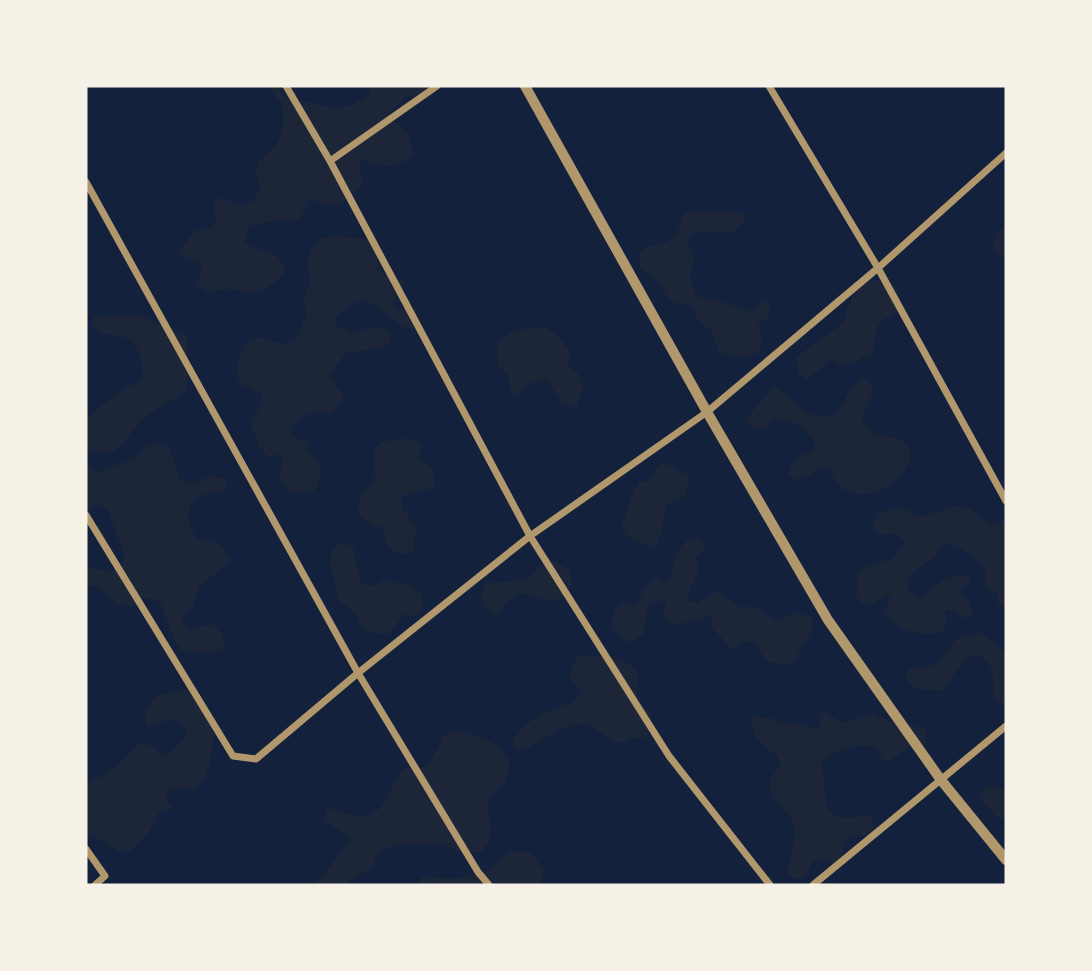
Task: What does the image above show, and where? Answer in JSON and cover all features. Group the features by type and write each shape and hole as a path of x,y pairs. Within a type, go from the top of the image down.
{"street":[{"path":"286,86 330,162 530,536 669,755 770,885"},
{"path":"330,162 438,86"},
{"path":"525,86 828,620 941,780 1006,860"},
{"path":"769,86 878,268 1006,501"},
{"path":"86,515 233,756 256,759 530,536 707,411 878,268 1006,153"},
{"path":"86,182 358,674 478,872 489,885"},
{"path":"813,885 1006,726"},
{"path":"86,849 105,876 95,885"}],"shaded area":[{"path":"267,86 282,86 280,92 286,98 332,107 349,106 368,96 371,90 361,86 432,86 419,96 406,95 387,113 409,135 413,156 388,166 362,159 359,169 363,185 343,202 327,205 309,200 301,217 294,221 271,221 249,227 244,242 278,257 286,270 274,283 266,289 250,294 228,289 206,292 194,284 201,274 201,265 178,252 195,231 213,227 216,217 213,204 221,197 241,206 254,200 261,186 257,168 282,132 282,105"},
{"path":"692,211 745,213 744,223 731,233 701,231 686,239 694,257 690,277 696,295 752,312 766,300 771,309 768,319 759,323 761,347 752,355 739,357 719,352 711,330 697,320 690,305 675,303 667,298 662,285 640,268 640,258 645,248 669,241 679,229 684,214"},
{"path":"1006,225 1006,259 996,252 994,243 998,233"},
{"path":"336,236 368,239 378,255 377,268 387,277 405,281 393,303 398,311 407,307 416,310 419,320 413,329 405,327 364,300 347,307 334,321 337,326 353,334 372,327 388,329 391,338 389,343 379,348 346,353 330,374 344,398 332,412 308,414 290,429 290,433 298,439 310,442 307,451 317,460 321,469 320,480 314,491 299,493 285,487 280,479 282,453 270,457 258,443 251,424 263,399 260,393 238,379 236,367 244,346 249,341 258,337 285,344 295,340 307,315 303,300 310,283 307,262 312,249 321,238"},
{"path":"882,278 899,292 900,301 897,312 880,323 871,358 862,356 855,364 842,365 832,360 806,380 798,373 796,357 842,324 856,288"},
{"path":"137,314 187,336 186,392 143,419 115,451 98,453 86,448 86,414 89,416 122,390 143,379 141,360 131,341 99,330 91,323 94,317"},
{"path":"545,327 563,343 570,356 567,362 570,368 578,373 584,385 576,408 561,402 549,381 532,383 519,394 511,396 508,374 499,366 497,354 502,338 516,331"},
{"path":"861,378 873,387 861,420 874,436 897,439 908,447 910,459 904,472 892,484 876,492 859,494 841,487 829,469 819,468 812,474 794,480 788,472 792,464 800,456 813,452 815,447 809,434 793,422 772,420 765,429 755,429 744,421 774,386 807,412 814,415 835,415"},
{"path":"408,438 422,444 419,459 431,467 436,486 402,497 403,507 417,533 414,536 413,552 402,555 388,545 379,525 374,527 365,520 359,512 358,503 362,492 369,488 376,475 373,467 375,447 382,442"},
{"path":"158,443 169,447 180,479 190,485 209,476 229,479 223,492 203,495 196,499 188,511 191,529 197,539 216,542 230,558 226,566 199,586 193,606 181,618 188,629 212,624 223,638 223,649 218,651 202,653 181,650 159,601 144,597 137,605 118,605 99,589 86,585 86,567 109,571 118,569 125,555 110,511 98,505 89,511 86,509 86,462 96,473 138,456 146,446"},
{"path":"660,463 675,467 687,474 689,479 684,497 667,504 660,537 653,548 627,536 622,526 639,481 648,482"},
{"path":"955,506 973,511 991,525 1006,519 1006,608 999,605 997,594 984,587 986,575 981,564 964,550 945,543 932,560 909,579 908,590 922,598 942,581 967,575 970,577 968,585 959,590 968,600 973,613 967,619 947,609 944,613 948,622 941,632 916,633 900,627 888,617 883,610 889,604 890,597 886,595 873,604 861,603 856,596 856,576 860,570 893,557 905,541 893,533 882,535 872,529 878,513 899,507 919,516 926,516"},
{"path":"695,537 705,544 705,548 696,558 698,571 686,600 697,603 717,591 740,607 758,608 778,621 796,612 812,617 813,629 792,665 767,662 755,642 743,642 730,649 711,627 712,618 708,616 688,623 669,624 664,615 667,600 648,604 644,634 629,643 612,629 613,612 621,603 637,604 645,586 657,578 663,582 670,579 681,548 689,539"},
{"path":"340,542 353,547 361,582 372,587 382,580 410,585 422,595 422,611 414,617 405,614 402,616 391,633 375,634 362,629 356,614 338,599 330,562 332,549"},
{"path":"553,561 569,569 572,584 557,601 551,602 524,594 510,600 496,616 484,606 482,594 486,583 523,579"},
{"path":"978,633 1006,653 1006,707 995,700 992,670 985,660 977,655 960,665 942,691 920,689 908,680 906,674 910,669 934,665 956,639"},
{"path":"578,656 614,658 635,668 637,698 639,703 651,712 651,725 646,739 632,737 621,743 591,727 579,724 562,729 520,751 512,742 527,724 582,694 570,678 571,669"},
{"path":"187,689 195,692 212,723 211,758 202,782 197,789 170,789 165,795 168,804 175,808 159,812 148,833 132,851 119,851 91,835 86,837 86,784 114,767 137,744 152,746 160,756 177,746 188,729 174,719 148,727 144,721 146,711 156,696"},
{"path":"825,712 842,723 873,713 892,722 924,728 925,744 910,746 890,761 882,759 878,749 856,746 841,750 821,762 825,798 832,813 852,818 869,815 874,827 869,835 847,837 839,865 820,859 814,860 805,876 795,879 788,875 795,838 794,825 770,790 772,777 780,764 778,755 758,740 753,729 752,716 818,729 821,720 819,714"},
{"path":"463,731 494,744 506,755 509,762 506,781 490,798 490,838 481,852 460,852 434,842 419,846 410,842 379,852 371,869 342,885 314,885 350,838 324,821 327,808 360,816 374,813 385,802 398,775 405,768 424,767 430,762 445,734"},
{"path":"992,786 1006,791 1006,820 996,817 979,795 982,790"},
{"path":"509,852 530,852 544,869 541,885 418,885 422,877 458,878 485,872"}]}
